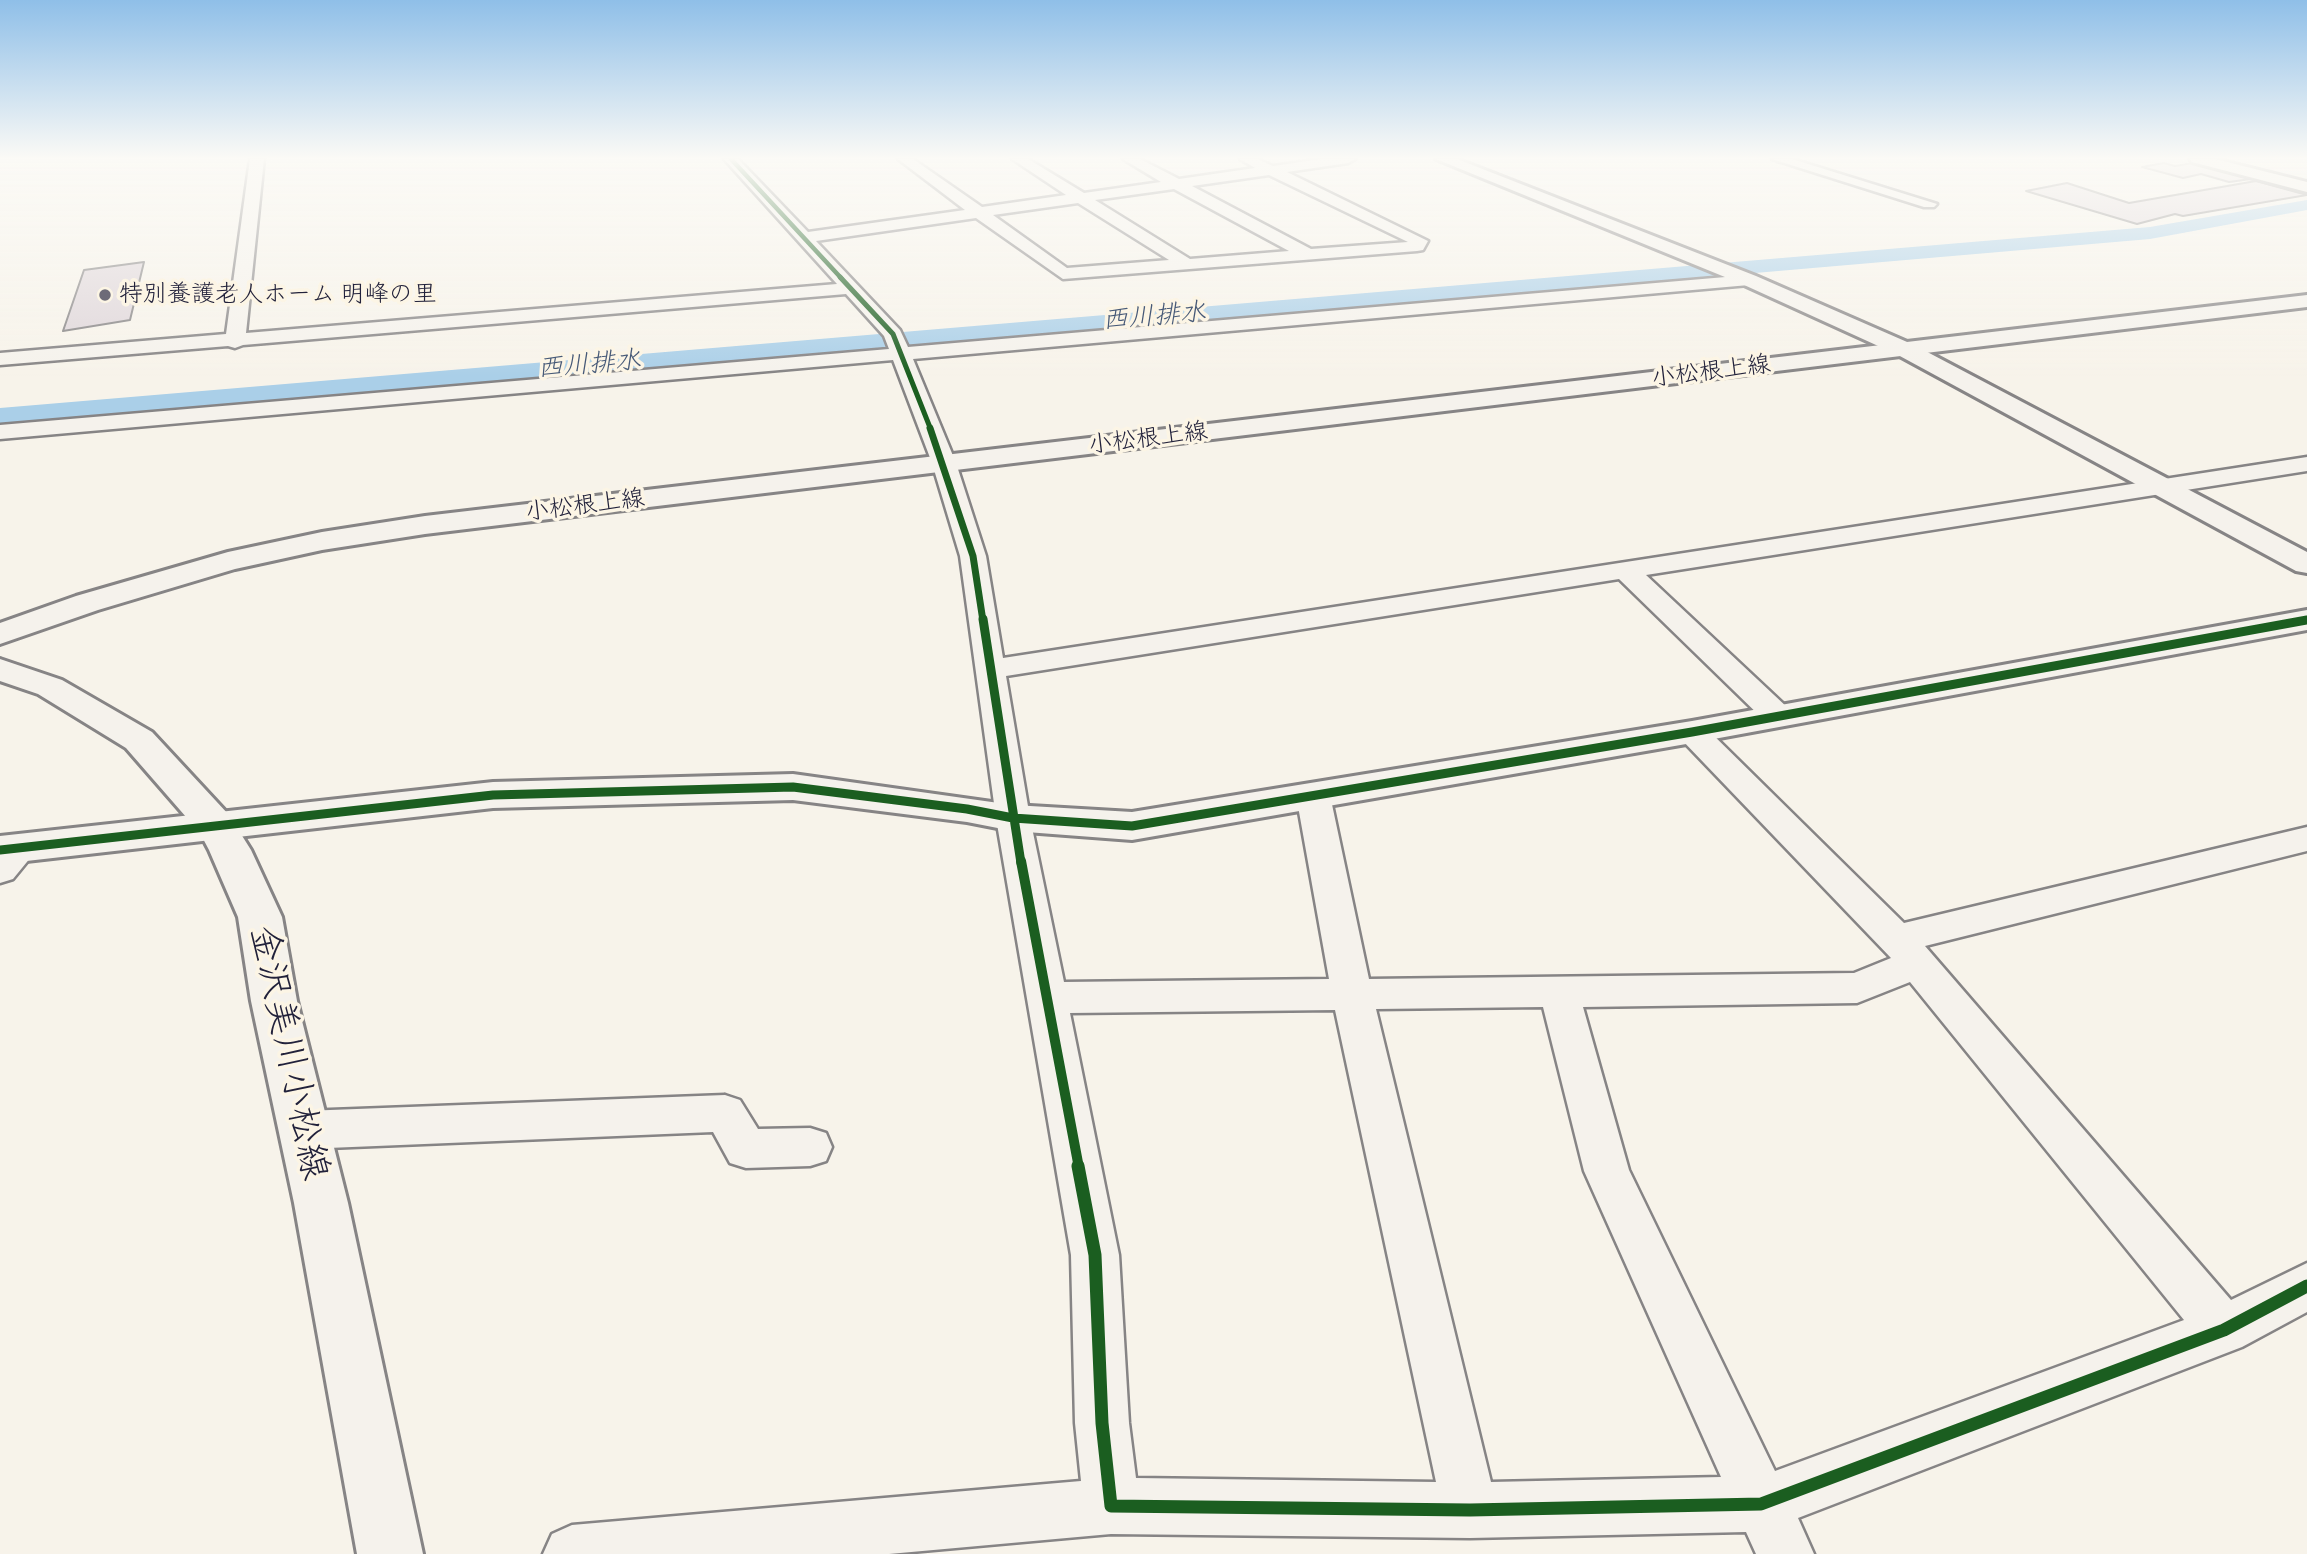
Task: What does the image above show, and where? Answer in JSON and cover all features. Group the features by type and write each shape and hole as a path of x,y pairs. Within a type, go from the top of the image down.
{"main road":[{"path":"1626,232 1742,277 1906,350 2307,564"},
{"name":"小松根上線","path":"0,634 87,603 216,565 322,541 425,525 2307,301"},
{"path":"7,855 215,825 493,795 793,787 967,808 1013,818 1132,826 1692,732 2307,620"},
{"name":"金沢美川小松線","path":"0,669 50,687 139,740 215,825 230,850 260,917 274,1001 304,1130 390,1554"}],"street":[{"path":"235,342 248,232"},
{"path":"798,232 898,346 944,463 973,556 1013,818 1095,1255 1102,1423 1111,1506"},
{"path":"804,238 852,232"},
{"path":"1005,232 1063,274 1417,246 1420,241 1400,232"},
{"path":"1136,232 1185,263"},
{"path":"1265,232 1307,254"},
{"path":"0,432 798,362 898,346 1742,277"},
{"path":"0,359 235,342 848,288"},
{"path":"990,669 2307,464"},
{"path":"1625,570 1778,716"},
{"path":"1692,732 1907,951 2224,1330"},
{"path":"1313,795 1352,995 1470,1510"},
{"path":"1047,998 1857,988 1907,951 2307,839"},
{"path":"1559,992 1606,1171 1785,1554"},
{"path":"304,1130 725,1113 746,1149 810,1147"},
{"path":"572,1554 576,1551 1111,1506 1470,1510 1761,1504 2224,1330 2307,1286"}],"building":[{"name":"特別養護老人ホーム 明峰の里","path":"144,262 130,320 63,331 84,270"}],"waterway":[{"name":"西川排水","path":"0,416 2158,232"}],"cycle path":[{"path":"798,232 893,334 944,463 973,556 1013,818 1095,1255 1102,1423 1111,1506 1470,1510 1761,1504 2224,1330 2307,1286"},
{"path":"0,850 493,795 793,787 967,809 1013,818 1132,826 1692,732 2307,620"}],"place":[{"name":"特別養護老人ホーム 明峰の里","path":"105,295"}]}
